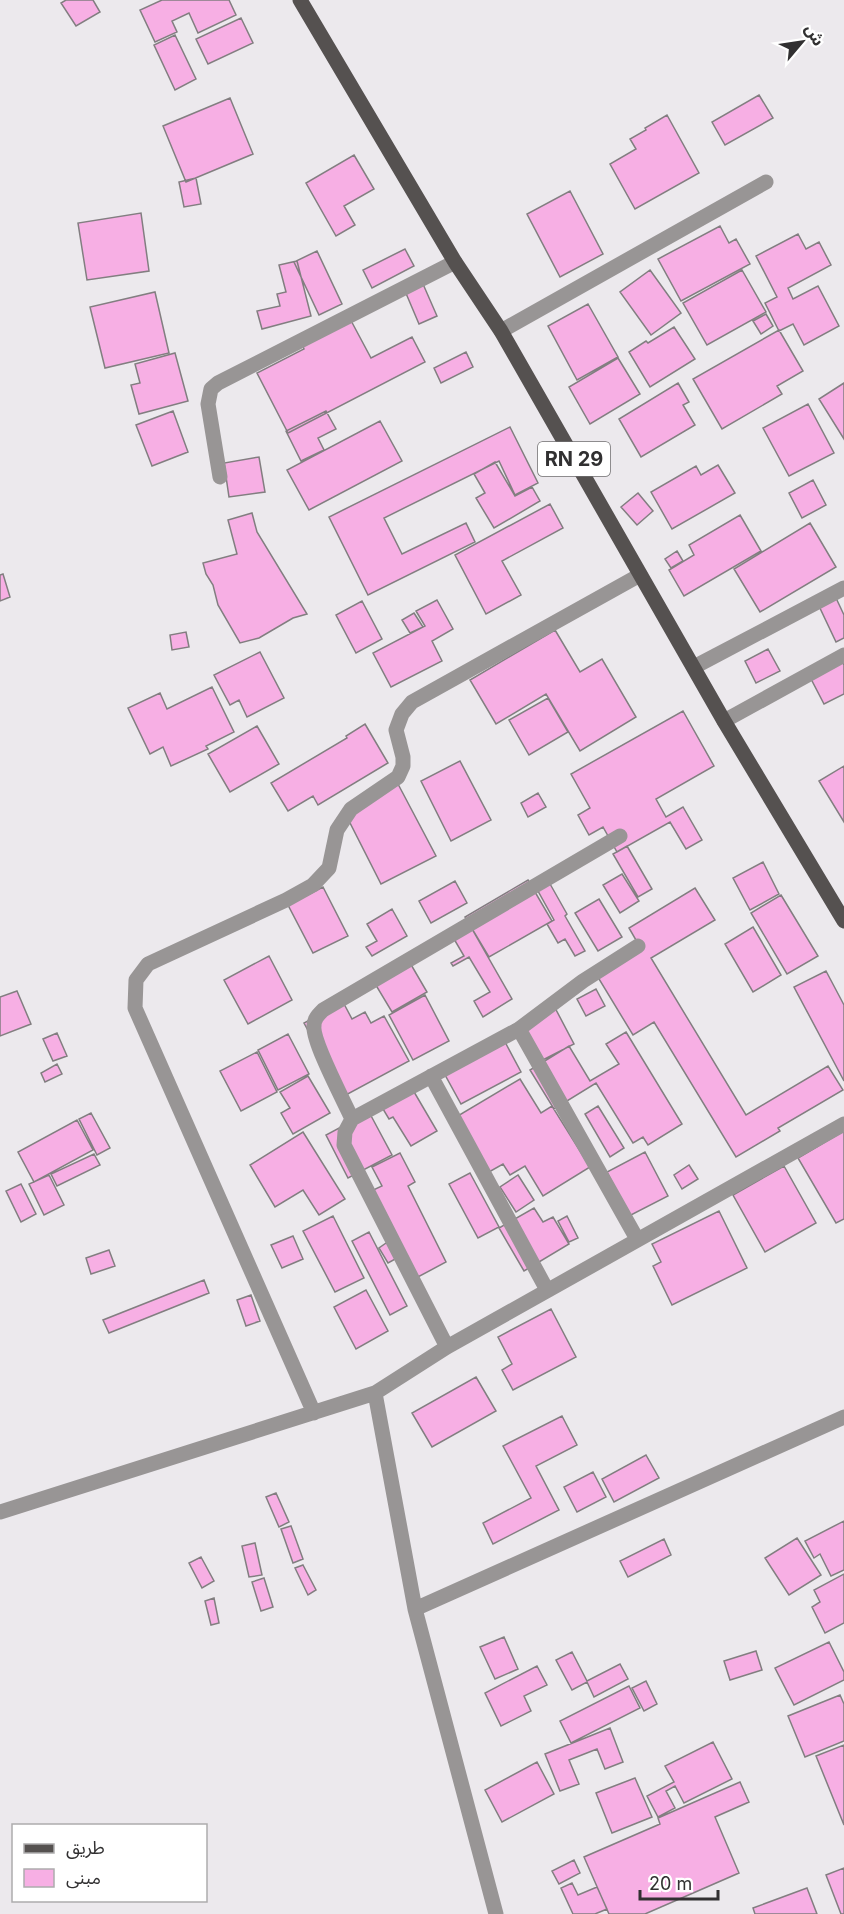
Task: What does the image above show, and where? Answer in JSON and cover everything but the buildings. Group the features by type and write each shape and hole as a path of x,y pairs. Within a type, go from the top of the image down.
{"main road":[{"name":"RN 29","path":"300,0 455,262 501,331 724,721 844,921"}],"street":[{"path":"501,331 766,182"},
{"path":"220,477 208,404 211,388 455,262"},
{"path":"315,1413 135,1008 136,980 148,964 286,900 313,885 329,868 337,830 351,809 398,777 403,766 403,757 396,730 402,714 412,702 640,575"},
{"path":"694,667 844,588"},
{"path":"724,721 844,655"},
{"path":"352,1119 317,1041 313,1027 315,1018 323,1010 620,836"},
{"path":"447,1347 344,1145 345,1132 352,1119 519,1029 583,981 638,946"},
{"path":"519,1029 637,1239"},
{"path":"431,1076 547,1290"},
{"path":"0,1512 375,1393 447,1347 844,1124"},
{"path":"375,1393 415,1609 496,1914"},
{"path":"415,1609 844,1417"}]}
